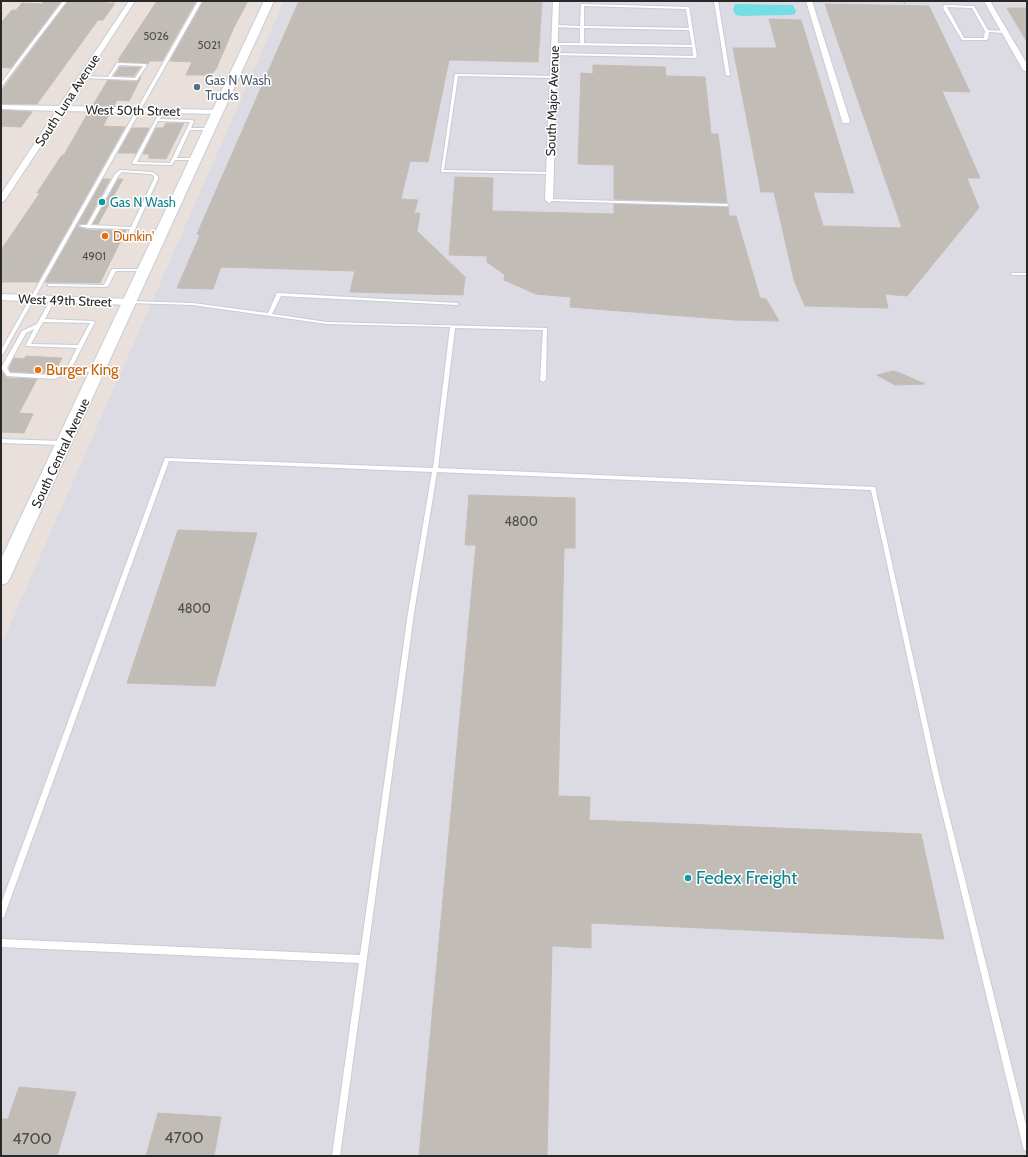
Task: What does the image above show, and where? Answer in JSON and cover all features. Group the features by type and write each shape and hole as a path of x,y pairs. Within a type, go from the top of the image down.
{"main road":[{"name":"South Central Avenue","path":"1,578 269,1"}],"street":[{"name":"South Luna Avenue","path":"1,200 132,1"},
{"name":"South Major Avenue","path":"549,200 556,1"},
{"path":"809,1 846,121"},
{"path":"987,1 1027,70"},
{"name":"West 50th Street","path":"1,107 218,112"},
{"name":"West 49th Street","path":"1,297 130,302"}],"lane":[{"path":"1,85 64,1"},
{"path":"1,354 200,1"},
{"path":"716,1 728,76"},
{"path":"554,54 695,57 688,8 582,6 582,44"},
{"path":"946,6 973,7 987,31 986,39 963,39 945,8 946,6"},
{"path":"555,26 691,28"},
{"path":"987,31 1004,32"},
{"path":"554,44 693,46"},
{"path":"82,77 109,78 136,79 145,65 118,64 109,78"},
{"path":"550,173 442,171 456,75 553,77"},
{"path":"157,120 192,121 171,164 134,163 157,120 162,111"},
{"path":"188,129 210,129"},
{"path":"174,159 196,159"},
{"path":"88,227 117,174 121,171 152,173 156,176 156,179 128,238 159,239"},
{"path":"549,200 727,205"},
{"path":"81,226 133,228"},
{"path":"49,286 106,286 114,270 145,270"},
{"path":"1013,274 1027,274"},
{"path":"270,314 279,294 457,304"},
{"path":"54,298 28,345 80,347"},
{"path":"130,302 193,304 327,323 545,329 543,380"},
{"path":"69,369 93,322 41,322 24,332 4,368 10,375 55,377 69,369 98,370"},
{"path":"336,1156 411,613 435,470 453,326"},
{"path":"1,441 64,444"},
{"path":"1,914 167,459 873,488 936,775 1027,1147"},
{"path":"1,943 363,960"}],"shaded area":[{"path":"284,1 911,1 1027,3 1027,1156 1,1156 1,645"}],"water":[{"path":"735,4 793,5 796,11 795,14 789,15 741,16 736,15 733,10"}],"building":[{"path":"44,1 61,1 11,68 1,67 1,23 12,10 16,10 22,3 42,4"},
{"path":"68,1 108,1 106,3 115,3 103,20 98,20 37,104 1,104 1,91"},
{"path":"157,1 196,1 162,61 149,61 148,64 119,62 120,60 118,60"},
{"path":"203,1 248,1 234,27 216,69 211,75 186,75 192,62 170,61"},
{"path":"299,1 542,1 538,62 449,60 428,162 410,161 401,199 418,200 414,213 420,213 417,231 465,277 463,295 350,292 355,271 221,267 213,289 177,288 200,235 197,234"},
{"path":"825,4 929,6 970,92 942,91 980,178 967,178 979,208 907,296 885,294 888,308 805,306 794,280 774,192 761,192 733,48 777,48 769,19 801,20 854,193 813,192 823,226 902,228"},
{"path":"1007,8 1027,8 1027,42"},
{"path":"593,65 665,67 666,76 705,77 711,134 718,134 727,203 614,199 614,165 578,164 581,73 593,74"},
{"path":"120,67 140,67 134,76 114,76"},
{"path":"141,77 129,101 117,100 114,106 93,105 108,80 137,82"},
{"path":"1,110 32,112 21,127 1,126"},
{"path":"88,113 110,113 103,126 125,127 38,282 1,282 1,250 40,193 37,193 62,155 64,155"},
{"name":"Gas N Wash","path":"166,123 184,123 166,159 148,158 150,154 143,154 156,128 163,128"},
{"name":"Gas N Wash","path":"132,128 149,128 136,153 118,153"},
{"path":"455,177 493,178 492,211 614,214 614,204 728,207 729,216 736,216 760,298 766,299 779,321 734,320 570,307 571,297 536,294 504,280 505,275 487,262 487,256 449,255"},
{"name":"Gas N Wash","path":"103,179 110,179 86,224 80,224 78,227 88,230 126,230 100,283 45,282"},
{"path":"118,179 123,179 98,224 93,224"},
{"name":"Burger King","path":"26,356 62,358 54,373 11,372 9,368 14,358 24,359"},
{"path":"1,370 7,378 37,379 19,413 33,414 24,433 1,432"},
{"path":"893,371 925,384 895,385 877,375"},
{"name":"Fedex Freight","path":"469,495 575,498 575,548 564,548 558,796 590,797 589,820 921,834 944,939 591,923 591,948 552,946 547,1156 419,1156 476,545 465,545"},
{"path":"178,530 257,533 215,686 127,683"},
{"path":"19,1087 76,1092 57,1156 1,1156 1,1119 8,1119"},
{"path":"158,1113 221,1117 214,1156 146,1156"}],"place":[{"name":"Gas N Wash Trucks","path":"197,87"},
{"name":"Gas N Wash","path":"102,202"},
{"name":"Dunkin'","path":"105,236"},
{"name":"Burger King","path":"38,370"},
{"name":"Fedex Freight","path":"688,878"}]}
